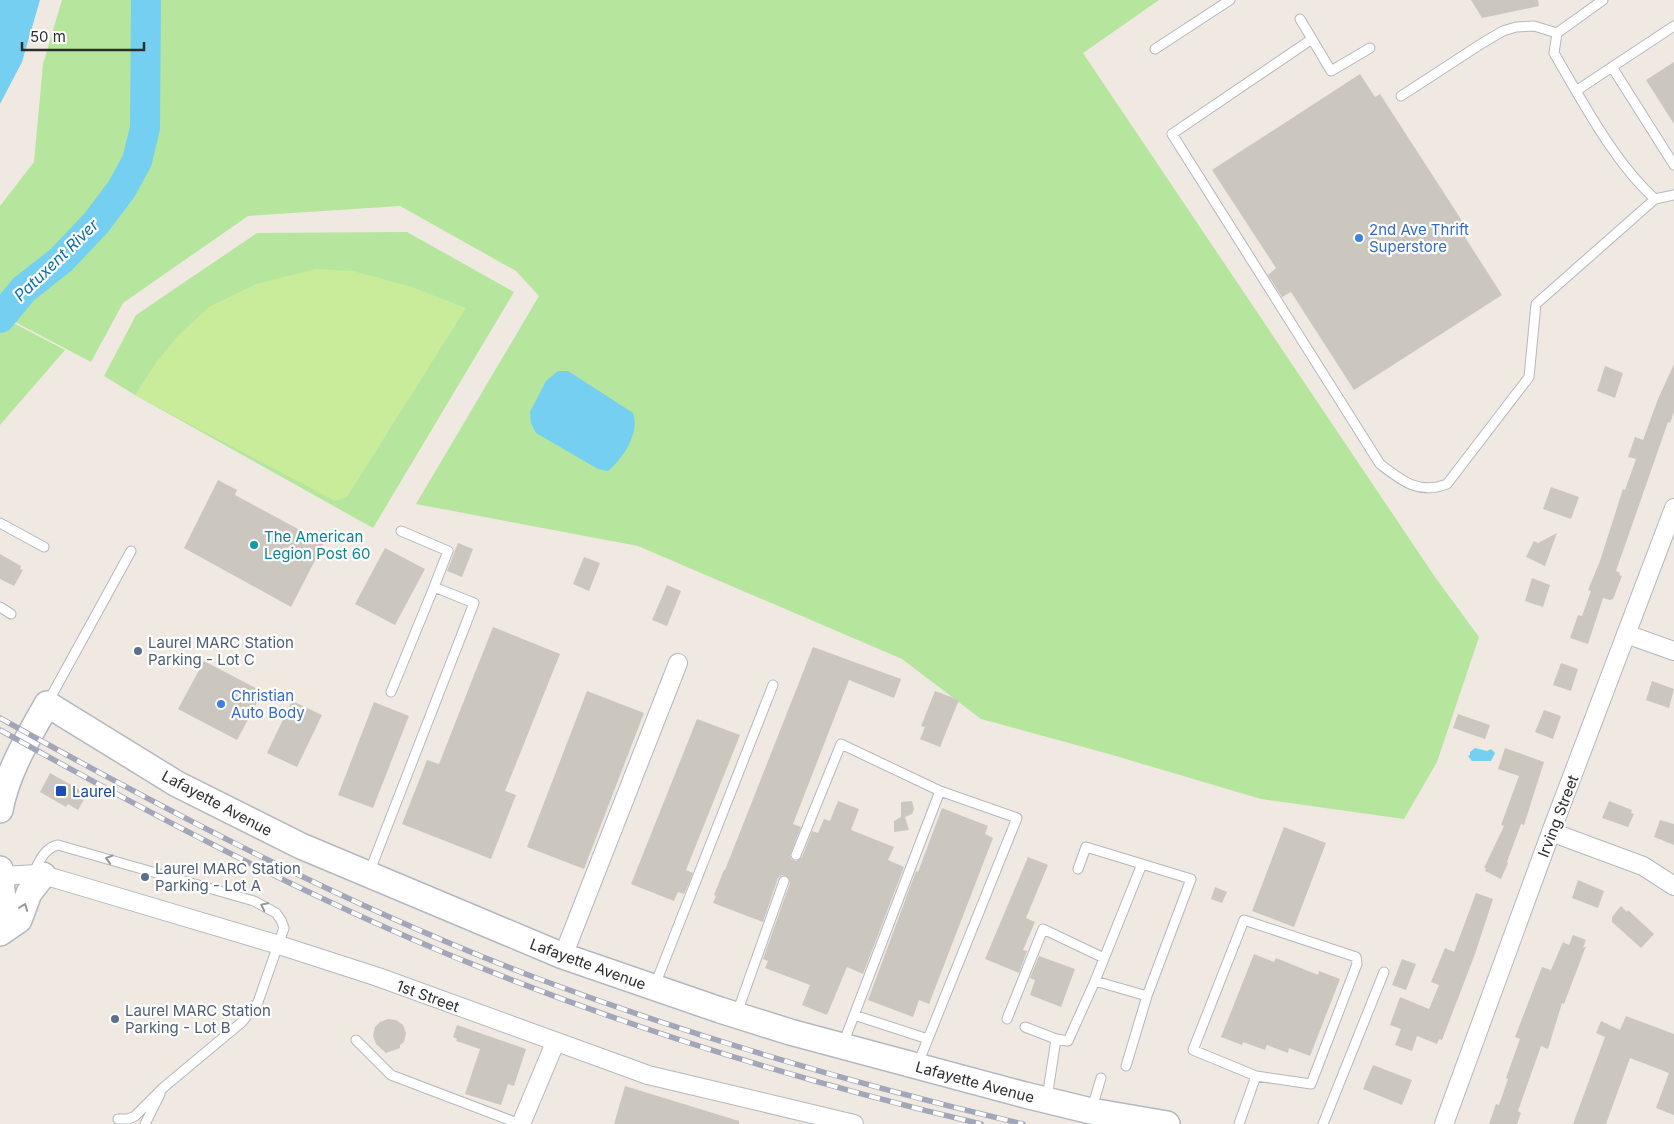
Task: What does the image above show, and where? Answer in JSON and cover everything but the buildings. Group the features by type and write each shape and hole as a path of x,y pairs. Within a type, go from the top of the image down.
{"street":[{"name":"Irving Street","path":"1444,1124 1674,508"},
{"path":"1626,634 1674,651"},
{"path":"563,956 678,662"},
{"path":"0,810 2,799 19,755 46,704"},
{"name":"Lafayette Avenue","path":"46,704 178,784 301,846 368,876 563,956 736,1015 842,1046 1091,1111 1167,1124"},
{"path":"1552,832 1643,866 1674,886"},
{"path":"0,933 4,910 1,872"},
{"name":"1st Street","path":"1,872 38,875 279,945 378,977 555,1043 648,1075 854,1124"},
{"path":"0,933 19,920 29,892 38,875"},
{"path":"521,1124 555,1043"}],"lane":[{"path":"1155,49 1230,0"},
{"path":"1603,0 1557,33 1554,53 1624,166 1655,199"},
{"path":"1300,18 1331,71 1370,48"},
{"path":"1401,96 1503,31 1516,27 1534,26 1557,33"},
{"path":"1576,91 1674,26"},
{"path":"1312,39 1172,134 1380,464 1396,477 1415,487 1431,489 1447,484 1529,377 1536,304 1655,199 1674,195"},
{"path":"1612,67 1674,165"},
{"path":"0,523 44,547"},
{"path":"391,692 448,551 400,531"},
{"path":"46,704 131,552"},
{"path":"368,876 474,603 434,587"},
{"path":"0,607 10,614"},
{"path":"654,988 773,685"},
{"path":"796,855 841,744 940,791 1017,818 917,1066"},
{"path":"842,1046 940,791"},
{"path":"38,875 46,851 51,846 58,844 254,901 266,906 282,920 284,928 258,1002 242,1022 164,1087 135,1116 128,1119 118,1119 129,1123 145,1124 164,1087"},
{"path":"1078,869 1086,847 1191,879 1147,996 1126,1066"},
{"path":"1025,1028 1068,1041 1095,981 1142,864"},
{"path":"736,1015 784,881"},
{"path":"1244,920 1356,957 1357,964 1311,1084 1256,1076 1193,1050 1244,920"},
{"path":"1007,1019 1043,929 1104,958"},
{"path":"1323,1124 1384,972"},
{"path":"1095,981 1147,996"},
{"path":"854,1015 928,1039"},
{"path":"1047,1100 1056,1038"},
{"path":"356,1040 391,1075 521,1124"},
{"path":"1239,1124 1256,1076"},
{"path":"1091,1111 1101,1078"}],"green space":[{"path":"62,0 1159,0 1083,53 1435,577 1479,637 1437,762 1404,819 1261,799 1109,754 981,719 902,659 638,546 416,504 539,296 516,271 400,206 248,216 123,303 91,362 0,314 0,206 34,162 43,64"},
{"path":"407,232 514,292 373,528 104,376 136,315 257,233"},
{"path":"316,269 353,271 409,286 466,308 347,497 335,501 135,395 158,360 178,336 209,307 256,284"},
{"path":"0,316 65,350 0,425"}],"water":[{"path":"0,0 40,0 22,62 0,104"},
{"path":"558,371 568,371 633,413 634,429 629,445 608,471 598,469 536,433 531,423 530,412 546,381"},
{"path":"1475,748 1487,751 1491,749 1495,753 1491,761 1472,761 1468,756"}],"waterway":[{"name":"Patuxent River","path":"0,318 24,289 61,260 96,223 121,190 137,161 145,128 146,0"}],"railway":[{"path":"0,718 131,790 332,891 400,922 539,979 598,1001 778,1059 839,1077 1023,1124"},
{"path":"0,730 144,809 241,859 389,929 461,960 606,1015 680,1040 830,1085 981,1124"}],"place":[{"name":"2nd Ave Thrift Superstore","path":"1359,238"},
{"name":"The American Legion Post 60","path":"254,545"},
{"name":"Laurel MARC Station Parking - Lot C","path":"138,651"},
{"name":"Christian Auto Body","path":"221,704"},
{"name":"Laurel","path":"61,791"},
{"name":"Laurel MARC Station Parking - Lot A","path":"145,877"},
{"name":"Laurel MARC Station Parking - Lot B","path":"115,1019"}]}
